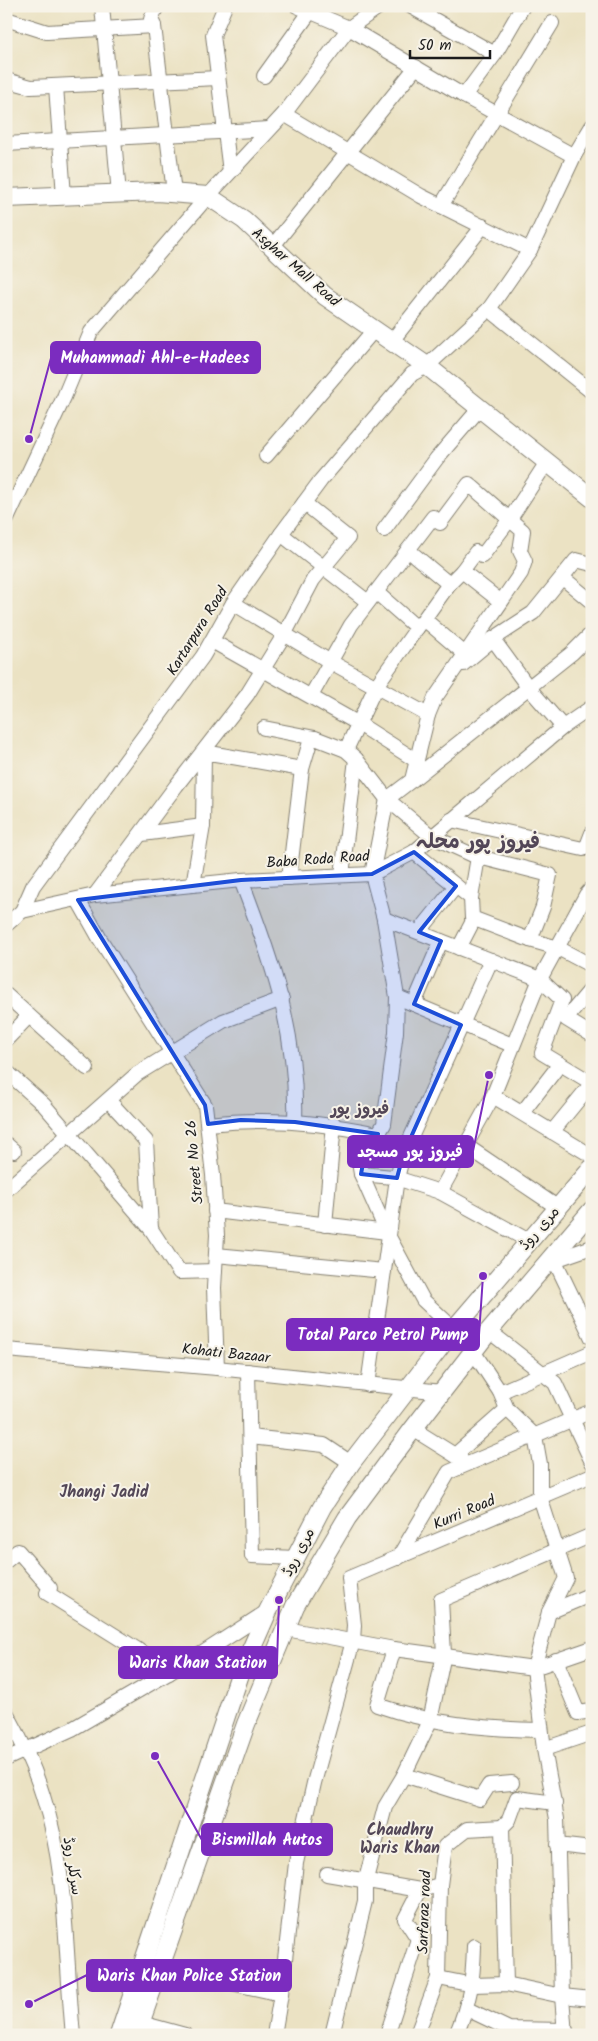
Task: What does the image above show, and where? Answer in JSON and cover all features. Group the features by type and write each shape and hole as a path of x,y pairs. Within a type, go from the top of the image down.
{"main road":[{"path":"6,198 119,194 208,196"},
{"name":"Asghar Mall Road","path":"208,196 244,220 325,296 427,366 592,498"},
{"name":"مری روڈ","path":"119,2035 239,1677 268,1611 322,1508 351,1463 454,1329 592,1168"},
{"name":"مری روڈ","path":"138,2029 246,1724 295,1606 347,1518 413,1429 488,1331 552,1261 592,1210"}],"street":[{"path":"102,6 119,194"},
{"path":"157,6 151,19 154,26 174,194"},
{"path":"225,6 213,35 230,172"},
{"path":"6,521 64,398 91,332 208,196 284,114 349,28 380,6"},
{"path":"410,6 494,54"},
{"path":"464,96 494,54 520,7"},
{"path":"264,76 303,9 349,28 464,96 574,156"},
{"path":"6,19 47,32 154,26"},
{"path":"441,206 552,23"},
{"path":"272,247 416,67"},
{"path":"6,80 31,87 218,78"},
{"path":"56,86 64,196"},
{"path":"284,114 441,206 530,250"},
{"name":"Kartarpura Road","path":"6,925 22,911 33,886 112,778 143,740 212,641 233,603 304,503 412,374 427,366 488,309 530,250 574,156 592,126"},
{"path":"6,144 269,129"},
{"path":"391,342 483,226"},
{"path":"488,309 592,392"},
{"path":"266,456 374,330"},
{"path":"384,530 436,458 480,408"},
{"path":"342,874 351,755 359,724 376,686 449,584 462,571 476,552 482,556 510,519 547,462"},
{"path":"311,696 350,625 432,517 440,523 468,484 523,531 520,551 525,561 521,573 449,675 435,698 428,715 412,780"},
{"path":"95,895 247,695 284,635 313,580 348,538 304,503"},
{"path":"281,534 324,567 420,624 465,654"},
{"path":"408,550 449,584"},
{"path":"449,675 493,639 533,613 576,560 592,564"},
{"path":"462,571 500,601"},
{"path":"563,578 592,602"},
{"path":"233,603 329,661 428,715"},
{"path":"454,1329 423,1300 388,1235 361,1174 360,1168 364,1158 384,1124 396,1032 397,997 384,919 372,874 387,799 572,653 592,632"},
{"path":"493,639 528,687 563,728"},
{"path":"212,641 359,724 417,761"},
{"name":"Baba Roda Road","path":"22,911 95,895 240,880 372,874 414,852 563,728 592,707"},
{"path":"264,728 315,738 351,755 387,799 431,836 478,856 550,875 543,907 530,940"},
{"path":"289,878 302,769 310,742 315,738"},
{"path":"204,752 302,769"},
{"path":"193,885 203,826 204,752"},
{"path":"451,820 583,849 587,846 592,833"},
{"path":"142,834 203,826"},
{"path":"414,852 471,898"},
{"path":"478,856 471,898 472,918 530,940 558,948 592,966"},
{"path":"240,880 268,950 282,999 290,1041 296,1097 295,1122"},
{"path":"419,932 456,886"},
{"path":"440,1192 493,1096 540,979 586,895 592,888"},
{"name":"Street No 26","path":"78,900 100,939 204,1105 208,1124 215,1211 217,1368"},
{"path":"384,919 540,979 562,1000 542,1053 592,1083 552,1132"},
{"path":"459,948 474,919"},
{"path":"414,1004 441,941"},
{"path":"368,1385 388,1235 397,1178 403,1155 491,960"},
{"path":"592,988 566,1019 592,1035"},
{"path":"6,995 87,1068"},
{"path":"397,997 512,1045"},
{"path":"6,1190 109,1101 137,1074 223,1021 282,999"},
{"path":"6,1040 29,1016"},
{"path":"522,1114 560,1064"},
{"path":"6,1071 44,1106 151,1228 179,1272 215,1272"},
{"path":"493,1096 592,1156"},
{"path":"109,1101 146,1141 151,1228"},
{"path":"208,1124 241,1120 334,1124 378,1134"},
{"path":"325,1225 334,1124"},
{"path":"465,1146 557,1208"},
{"path":"361,1174 397,1178 440,1192 529,1240"},
{"path":"215,1211 388,1235"},
{"path":"592,1247 552,1261 592,1338"},
{"path":"216,1255 384,1271"},
{"path":"488,1331 555,1383 592,1462"},
{"name":"Kohati Bazaar","path":"6,1350 217,1368 406,1390 442,1392"},
{"path":"467,2009 509,2029 536,2032 565,2032 554,1803 541,1730 534,1668 549,1612 566,1578 540,1497 540,1464 534,1436 507,1408 500,1392 473,1351"},
{"path":"500,1392 592,1352"},
{"path":"248,1371 252,1556 296,1558"},
{"path":"455,1455 507,1408"},
{"path":"398,1558 449,1472 592,1412"},
{"path":"413,1429 455,1455 467,1465"},
{"path":"250,1438 324,1445 351,1463"},
{"name":"Kurri Road","path":"353,1641 354,1625 349,1578 592,1475"},
{"path":"332,2035 365,1901 365,1883 386,1806 404,1775 430,1721 444,1654 441,1600 592,1535"},
{"path":"6,1561 18,1551 48,1590 169,1673"},
{"path":"549,1612 592,1594"},
{"path":"6,1758 27,1751 72,1729 169,1673 268,1611"},
{"path":"286,1629 394,1649 444,1654 534,1668 592,1648"},
{"path":"274,2035 281,1994 296,1863 314,1783 353,1641"},
{"path":"394,1649 377,1705 409,1717 430,1721 488,1729 541,1730"},
{"path":"556,1660 578,1713 591,1713"},
{"name":"سرکلر روڈ","path":"6,1712 27,1751 44,1797 60,1873 73,2035"},
{"path":"544,1749 592,1733"},
{"path":"404,1775 480,1799 489,1786 512,1783"},
{"path":"506,1984 502,1828 509,1820 517,1798 554,1803"},
{"name":"Sarfaraz road","path":"416,2034 438,1978 440,1886 445,1846 466,1829 502,1828"},
{"path":"557,1845 592,1849"},
{"path":"327,1874 365,1883 420,1890 440,1886"},
{"path":"387,2035 418,1939 405,1919 420,1890"},
{"path":"456,2035 467,2009 473,1985 474,1946"},
{"path":"209,1978 281,1994"},
{"path":"438,1978 473,1985 506,1984 562,1996 592,1999"},
{"path":"138,2029 185,2035"}],"highlighted area":[{"path":"414,852 456,886 419,932 441,941 414,1004 461,1025 403,1155 397,1178 361,1174 364,1158 378,1134 295,1122 241,1120 208,1124 205,1105 78,900 241,880 372,874"}],"place":[{"name":"Muhammadi Ahl-e-Hadees","path":"29,439"},
{"name":"فیروز پور مسجد","path":"489,1075"},
{"name":"Total Parco Petrol Pump","path":"483,1276"},
{"name":"Waris Khan Station","path":"279,1600"},
{"name":"Bismillah Autos","path":"155,1756"},
{"name":"Waris Khan Police Station","path":"29,2004"}],"district":[{"name":"فیروز پور محلہ","path":"478,841"},
{"name":"فیروز پور","path":"360,1108"},
{"name":"Jhangi Jadid","path":"104,1491"},
{"name":"Chaudhry Waris Khan","path":"400,1838"}]}
